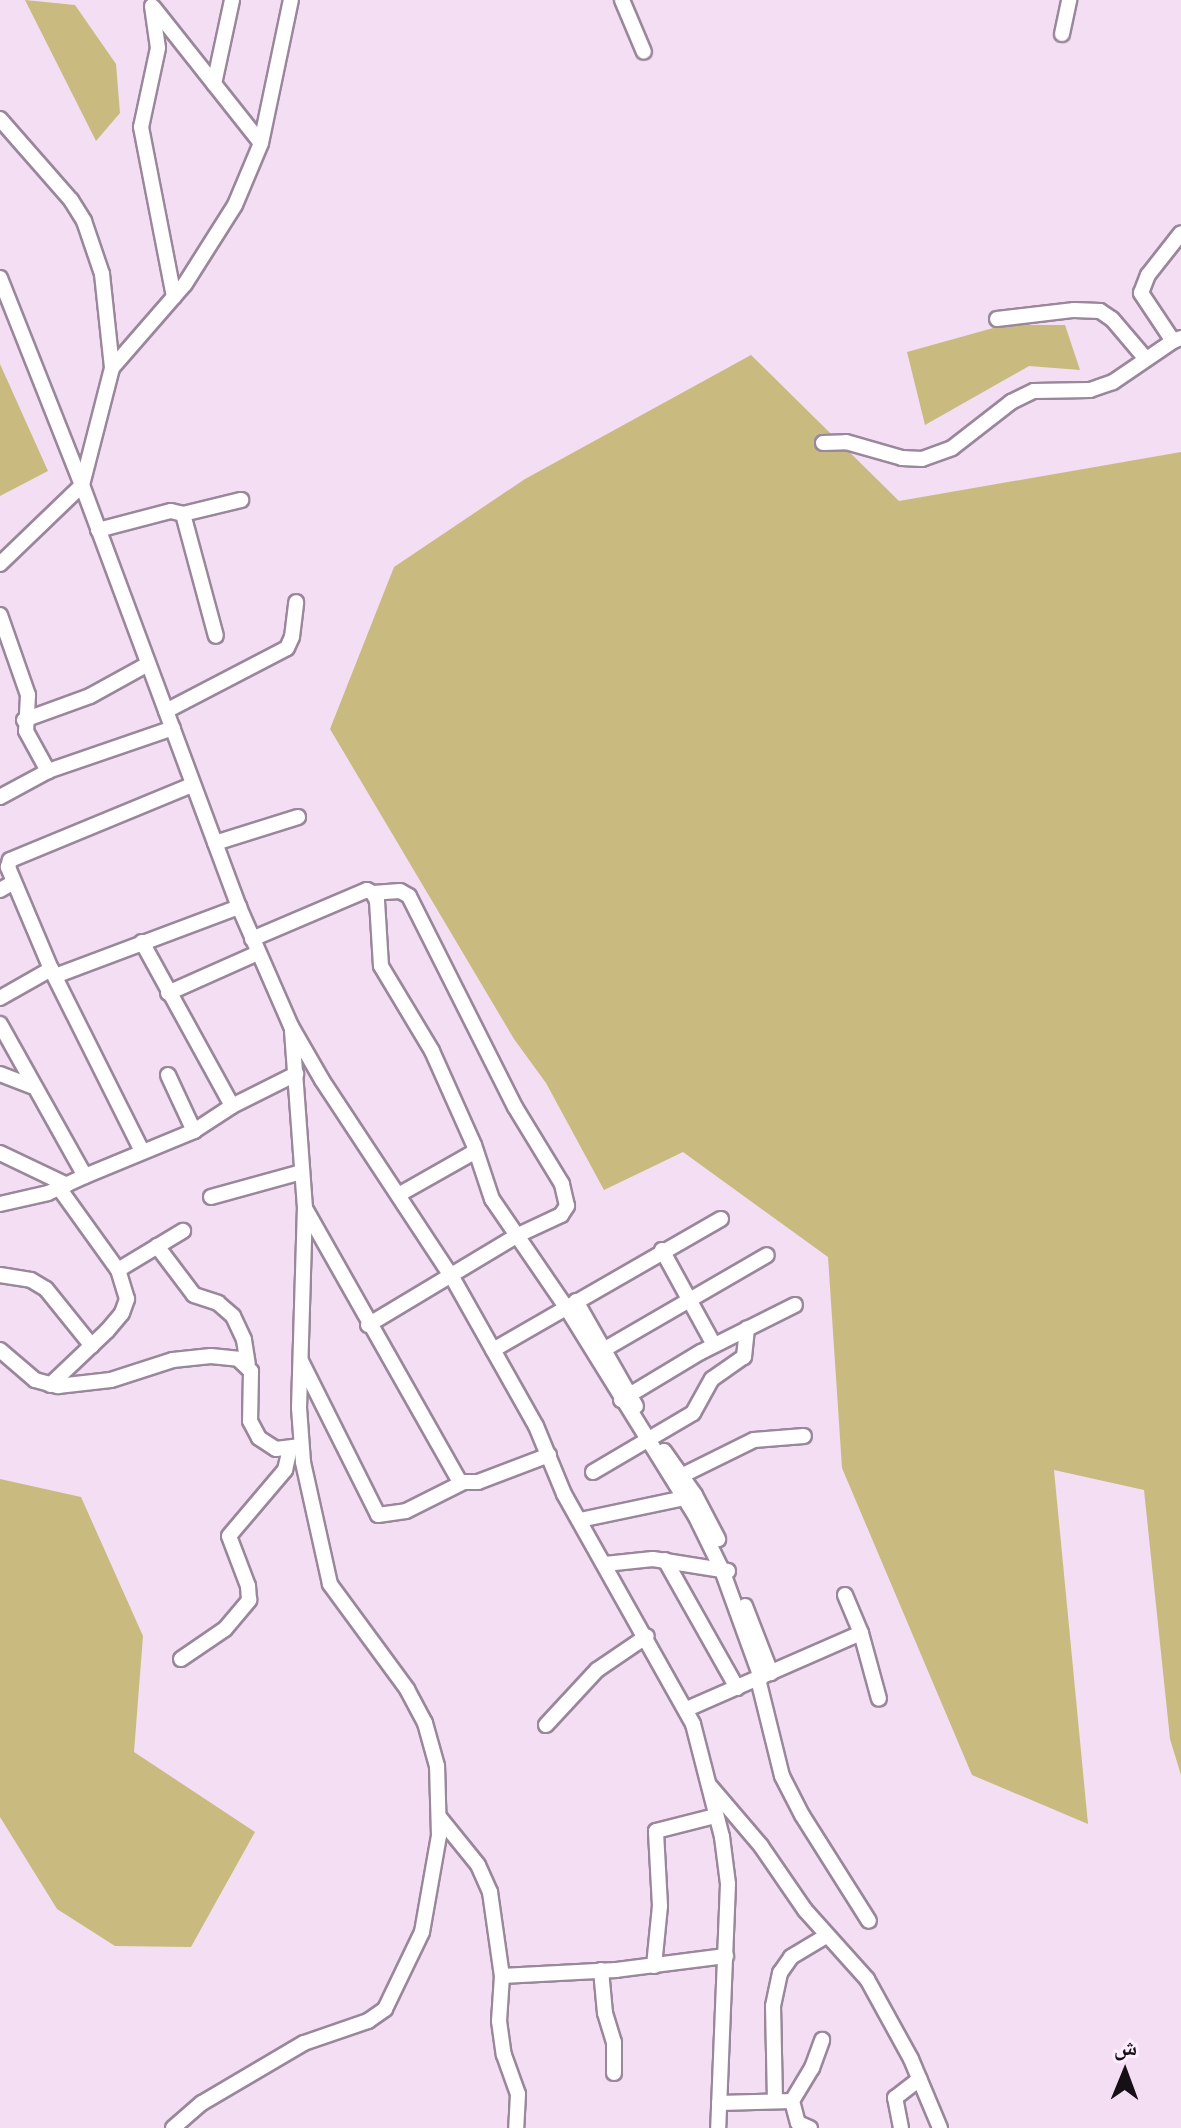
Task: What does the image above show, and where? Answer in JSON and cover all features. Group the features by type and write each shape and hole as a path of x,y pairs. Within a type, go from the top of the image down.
{"street":[{"path":"214,84 232,0"},
{"path":"112,368 174,297 235,205 261,143 291,0"},
{"path":"622,0 644,52"},
{"path":"1062,34 1069,0"},
{"path":"149,3 261,143"},
{"path":"149,3 158,48 141,127 174,297"},
{"path":"0,119 71,200 84,221 102,274 112,368 82,485 0,564"},
{"path":"823,443 846,442 902,458 922,459 952,448 1011,402 1034,391 1090,390 1129,374 1177,339 1141,293 1148,275 1181,233"},
{"path":"0,278 82,485 239,907 291,1026 317,1071 452,1277 549,1455 580,1520 687,1709 722,1837 728,1884 718,2128"},
{"path":"997,319 1074,310 1100,311 1112,319 1146,359"},
{"path":"98,530 171,511 183,514 241,500"},
{"path":"183,514 216,636"},
{"path":"166,711 287,648 292,637 296,602"},
{"path":"0,615 28,695 24,720 26,731 48,771"},
{"path":"24,720 90,696 148,664"},
{"path":"0,797 48,771 173,728"},
{"path":"142,1151 53,972 8,867 10,860 192,785"},
{"path":"215,843 298,817"},
{"path":"0,890 14,882"},
{"path":"252,939 367,890 373,893 400,891 409,896 515,1107 562,1184 567,1206 561,1215 516,1236 368,1325"},
{"path":"373,893 377,901 381,966 432,1051 476,1151 492,1199 516,1236 571,1304 625,1397 690,1496"},
{"path":"0,998 53,972 239,907"},
{"path":"142,942 232,1106"},
{"path":"168,993 258,953"},
{"path":"0,1024 85,1176"},
{"path":"173,2128 202,2103 304,2043 368,2021 385,2009 422,1932 440,1818 437,1766 420,1713 407,1689 330,1584 296,1447 305,1208 291,1026"},
{"path":"0,1204 63,1186 194,1131 232,1106 317,1071"},
{"path":"0,1074 32,1086"},
{"path":"168,1075 194,1131"},
{"path":"400,1194 476,1151"},
{"path":"0,1153 63,1186 118,1270 127,1292 125,1307 92,1346 50,1385"},
{"path":"211,1197 302,1172"},
{"path":"305,1208 446,1462 462,1483"},
{"path":"493,1350 662,1250 721,1219"},
{"path":"118,1270 183,1231"},
{"path":"157,1246 194,1295 218,1303 233,1316 244,1340 253,1429 271,1448 296,1447"},
{"path":"662,1250 714,1345"},
{"path":"599,1352 767,1255"},
{"path":"0,1275 31,1280 46,1289 92,1346"},
{"path":"625,1397 714,1345 795,1305"},
{"path":"593,1472 693,1413 712,1379 742,1360 747,1328"},
{"path":"0,1350 27,1375 50,1385 99,1382 187,1358 229,1357 248,1364"},
{"path":"301,1361 378,1515 406,1511 462,1483 478,1482 549,1455"},
{"path":"300,1382 317,1392"},
{"path":"681,1476 754,1440 804,1436"},
{"path":"651,1438 681,1476 727,1571 763,1676 782,1776 802,1815 869,1921"},
{"path":"181,1659 225,1629 249,1600 248,1586 229,1536 285,1470 296,1447"},
{"path":"580,1520 690,1496"},
{"path":"605,1564 665,1560 727,1571"},
{"path":"665,1560 737,1688"},
{"path":"845,1595 861,1633 879,1699"},
{"path":"687,1709 861,1633"},
{"path":"546,1725 592,1675 647,1636"},
{"path":"710,1786 761,1846 826,1936 848,1957 884,2005 939,2127"},
{"path":"654,1966 660,1906 656,1831 715,1816"},
{"path":"440,1818 478,1865 490,1892 502,1976 499,2021 504,2055 518,2094 516,2128"},
{"path":"775,2101 773,2006 780,1973 791,1957 826,1936"},
{"path":"502,1976 654,1966 726,1956"},
{"path":"601,1970 605,2013 613,2036 614,2073"},
{"path":"817,2127 798,2123 792,2101 812,2068 822,2040"},
{"path":"901,2128 895,2098 919,2079"},
{"path":"719,2103 792,2101"}],"shaded area":[{"path":"25,0 75,5 116,64 120,113 96,141"},
{"path":"1004,325 1065,325 1080,370 1029,366 925,425 907,352"},
{"path":"751,355 899,501 1181,452 1181,1775 1170,1739 1144,1490 1054,1470 1088,1824 972,1775 842,1468 828,1257 683,1152 604,1190 546,1083 514,1039 330,729 394,567 525,479"},
{"path":"0,364 48,471 0,496"},
{"path":"0,1479 81,1497 143,1636 134,1752 255,1832 191,1947 115,1946 57,1909 0,1817"}]}
